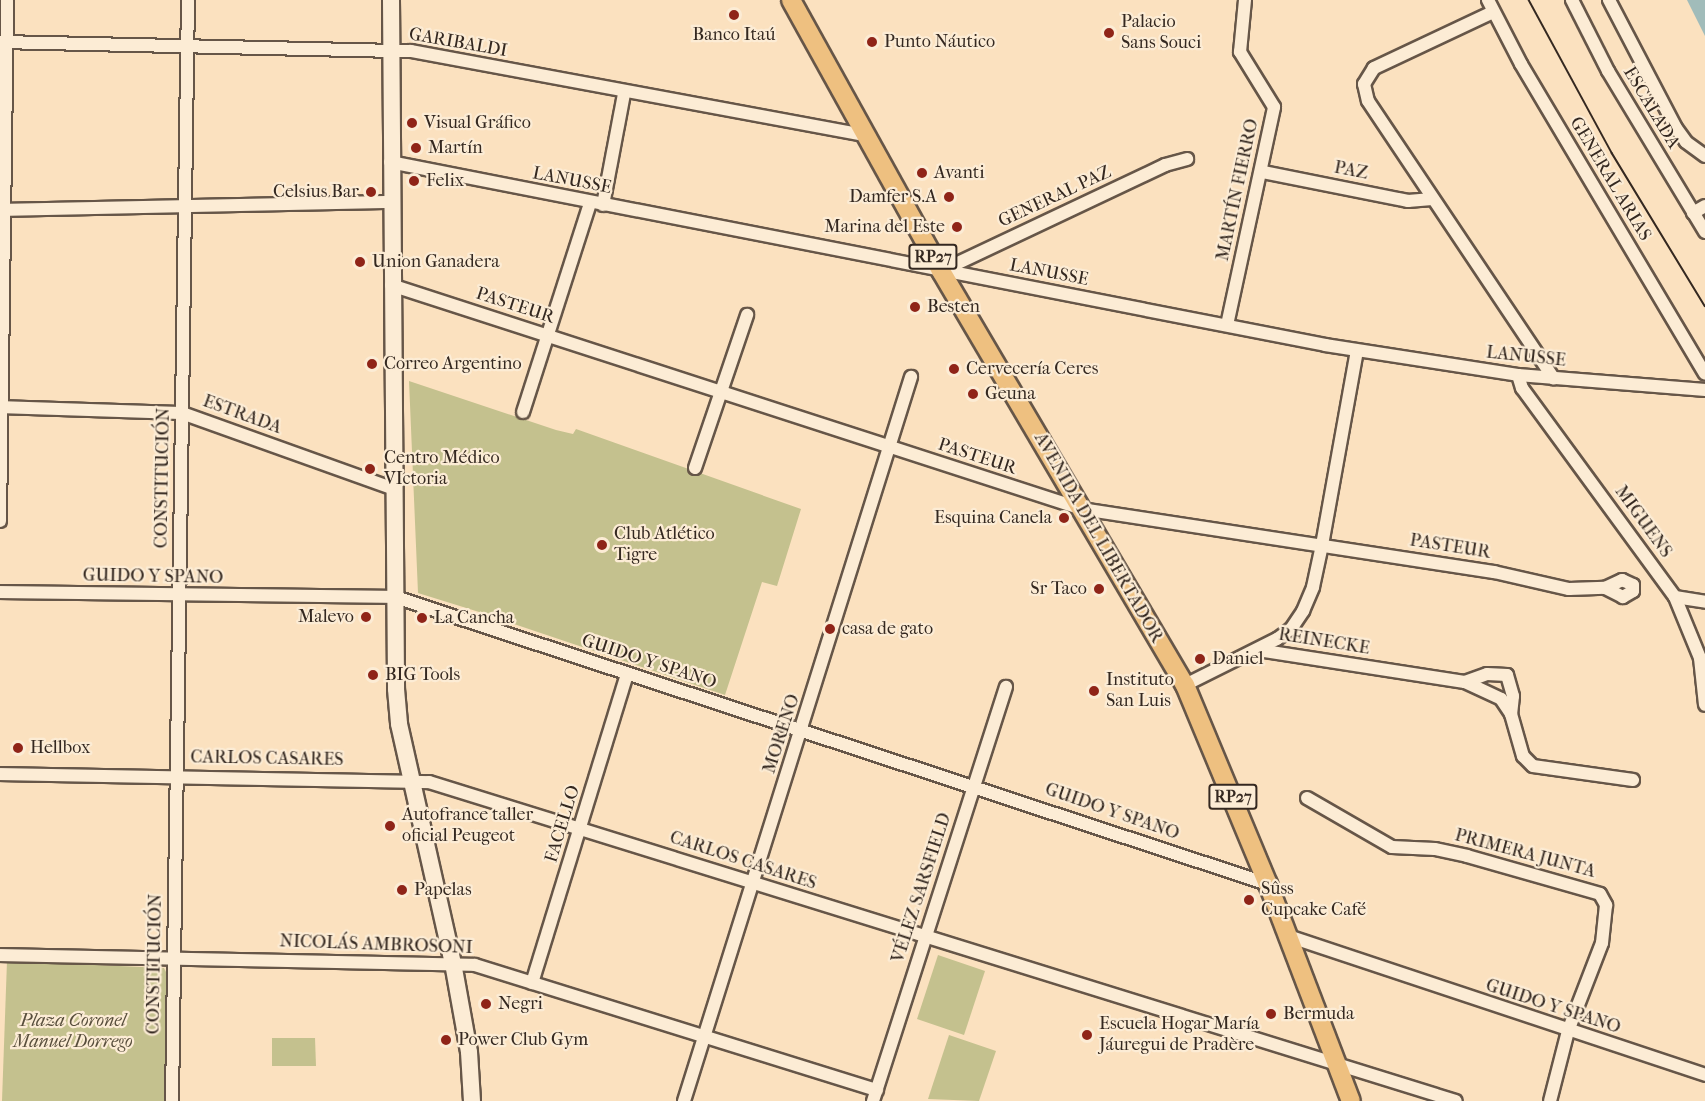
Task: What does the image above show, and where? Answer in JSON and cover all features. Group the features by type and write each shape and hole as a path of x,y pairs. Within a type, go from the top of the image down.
{"main road":[{"path":"391,0 390,162 395,597 399,724 453,963 469,1052 472,1101"},
{"name":"AVENIDA DEL LIBERTADOR","path":"791,0 868,136 940,271 1185,685 1268,884 1352,1101"}],"street":[{"path":"0,521 3,42 7,0"},
{"name":"CONSTITUCIÓN","path":"172,1101 188,0"},
{"name":"MARTÍN FIERRO","path":"1227,325 1263,172 1274,107 1240,52 1245,0"},
{"name":"ESCALADA","path":"1572,0 1608,71 1705,232"},
{"path":"1609,0 1676,128 1686,142 1705,156"},
{"path":"1491,6 1374,68 1364,84 1368,101 1554,379"},
{"name":"GENERAL ARIAS","path":"1491,6 1705,374"},
{"name":"GARIBALDI","path":"3,42 411,51 624,94 868,136"},
{"path":"523,412 596,204 624,94"},
{"name":"GENERAL PAZ","path":"940,271 1165,165 1186,159"},
{"name":"LANUSSE","path":"390,162 1358,351 1518,375 1705,390"},
{"name":"PAZ","path":"1263,172 1408,201 1432,199"},
{"path":"2,210 391,202"},
{"path":"1693,213 1705,206"},
{"name":"PASTEUR","path":"392,285 891,449 1082,509 1494,572 1569,589 1605,588"},
{"path":"695,468 747,315"},
{"path":"1258,650 1291,629 1303,610 1313,587 1358,351"},
{"name":"MIGUENS","path":"1518,375 1522,388 1675,597 1700,658 1705,705"},
{"name":"MORENO","path":"684,1101 891,449 911,377"},
{"name":"ESTRADA","path":"1,407 182,413 394,489"},
{"name":"GUIDO Y SPANO","path":"0,592 395,597 627,675 803,728 1268,884"},
{"path":"1675,597 1705,602"},
{"name":"REINECKE","path":"1185,685 1258,650 1465,682 1501,699 1511,714 1523,756 1533,766 1633,780"},
{"name":"REINECKE","path":"1465,682 1488,674 1506,675 1513,696 1511,714"},
{"name":"FACELLO","path":"532,983 627,675"},
{"name":"VÉLEZ SARSFIELD","path":"875,1096 1006,687"},
{"name":"CARLOS CASARES","path":"0,774 411,780 581,828 1456,1101"},
{"name":"PRIMERA JUNTA","path":"1307,798 1392,847 1436,849 1467,856 1600,894 1606,905 1602,942 1568,1031 1550,1101"},
{"name":"GUIDO Y SPANO","path":"1288,936 1705,1075"},
{"name":"NICOLÁS AMBROSONI","path":"0,955 475,965 705,1034 875,1096"}],"green space":[{"name":"Club Atlético Tigre","path":"409,381 556,430 573,434 576,429 801,509 777,586 762,582 725,695 502,620 504,614 495,611 492,616 418,593"},
{"path":"938,955 985,971 964,1035 917,1019"},
{"name":"Plaza Coronel Manuel Dorrego","path":"7,961 164,968 167,974 165,1101 2,1101"},
{"path":"949,1035 996,1051 979,1101 928,1099"},
{"path":"272,1038 315,1038 316,1066 272,1066"}],"water":[{"path":"1687,0 1705,0 1705,36"}],"tram line":[{"path":"1529,0 1612,153 1705,306"}],"place":[{"name":"Banco Itaú","path":"734,15"},
{"name":"Palacio Sans Souci","path":"1109,33"},
{"name":"Punto Náutico","path":"872,42"},
{"name":"Visual Gráfico","path":"412,123"},
{"name":"Martín","path":"416,148"},
{"name":"Avanti","path":"922,173"},
{"name":"Felix","path":"414,181"},
{"name":"Celsius Bar","path":"371,192"},
{"name":"Damfer S.A","path":"949,197"},
{"name":"Marina del Este","path":"957,227"},
{"name":"Union Ganadera","path":"360,262"},
{"name":"Besten","path":"915,307"},
{"name":"Correo Argentino","path":"372,364"},
{"name":"Cervecería Ceres","path":"954,369"},
{"name":"Geuna","path":"973,394"},
{"name":"Centro Médico VIctoria","path":"370,469"},
{"name":"Esquina Canela","path":"1064,518"},
{"name":"Club Atlético Tigre","path":"602,545"},
{"name":"Sr Taco","path":"1099,589"},
{"name":"Malevo","path":"366,617"},
{"name":"La Cancha","path":"422,618"},
{"name":"casa de gato","path":"830,629"},
{"name":"Daniel","path":"1200,659"},
{"name":"BIG Tools","path":"373,675"},
{"name":"Instituto San Luis","path":"1094,691"},
{"name":"Hellbox","path":"18,748"},
{"name":"Autofrance taller oficial Peugeot","path":"390,826"},
{"name":"Papelas","path":"402,890"},
{"name":"Sûss Cupcake Café","path":"1249,900"},
{"name":"Negri","path":"486,1004"},
{"name":"Bermuda","path":"1271,1014"},
{"name":"Escuela Hogar María Jáuregui de Pradère","path":"1087,1035"},
{"name":"Power Club Gym","path":"446,1040"}]}
